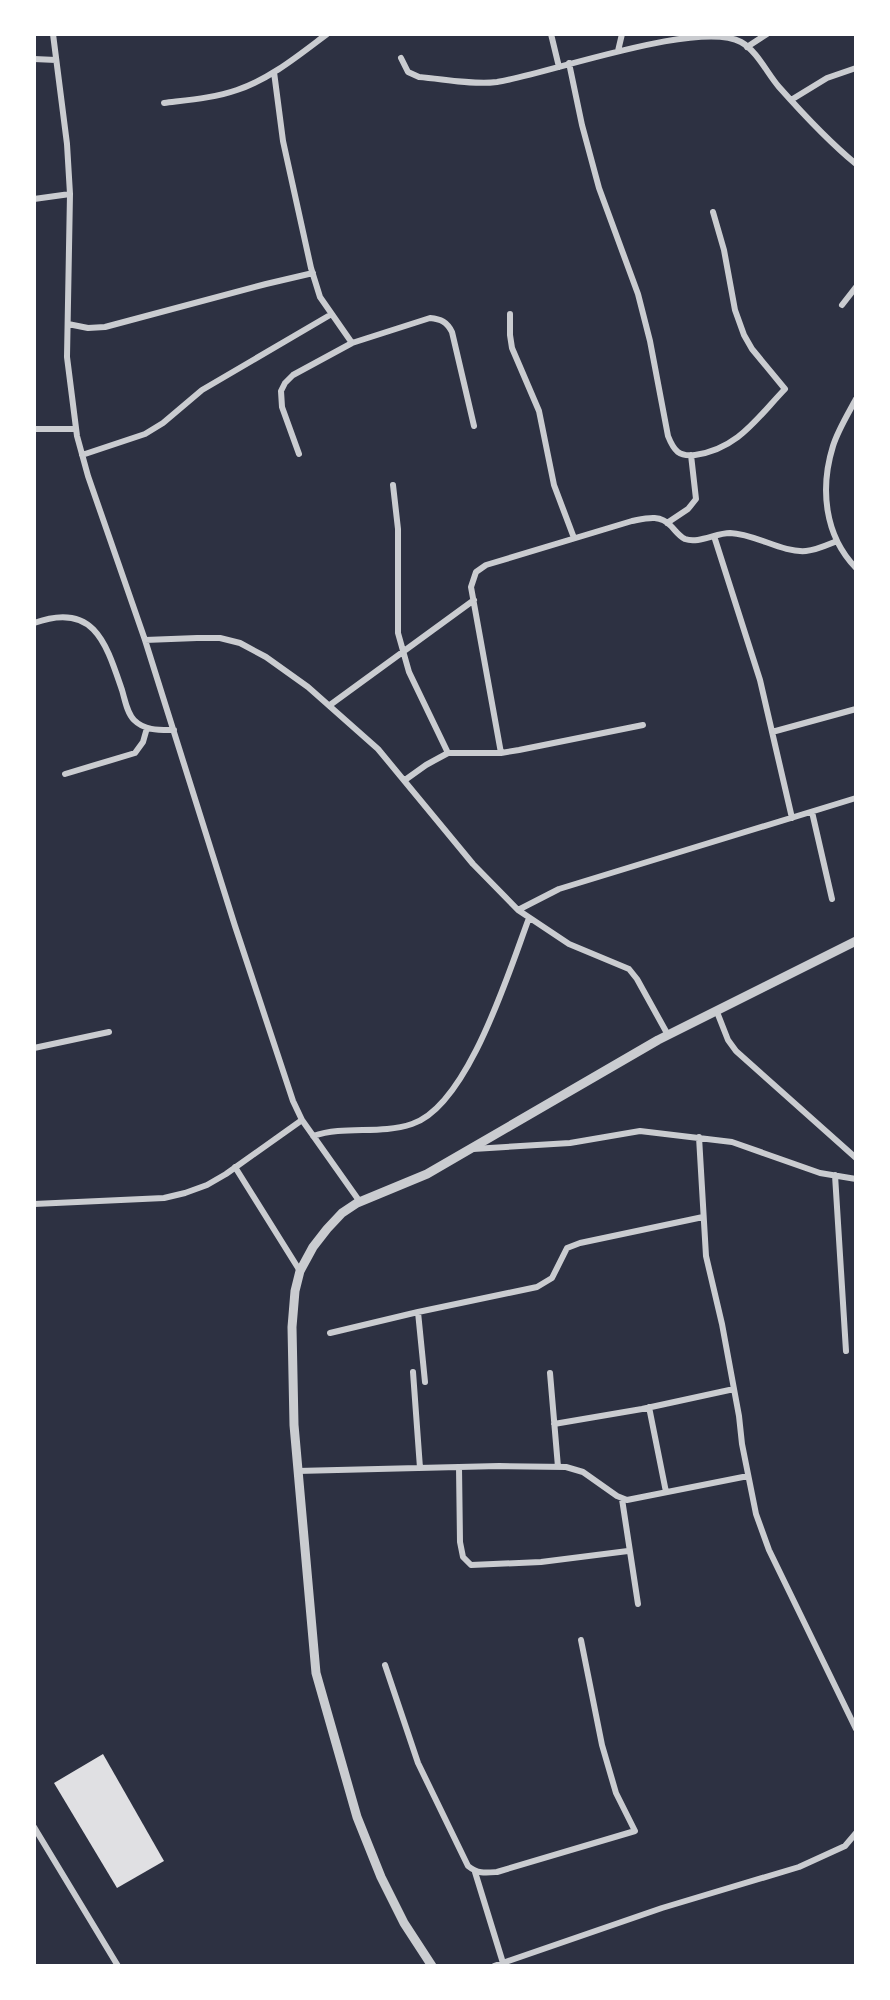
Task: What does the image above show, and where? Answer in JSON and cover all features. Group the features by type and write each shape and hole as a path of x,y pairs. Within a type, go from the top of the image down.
{"street":[{"path":"53,34 67,144 70,194 67,357 76,429 82,455 146,640 235,926 293,1101 302,1120 360,1202"},
{"path":"312,34 319,40"},
{"path":"164,103 237,90 274,72 327,34"},
{"path":"551,34 559,67"},
{"path":"618,51 622,34"},
{"path":"747,47 767,34"},
{"path":"401,58 404,69 413,75 474,82 496,82 662,42 701,37 726,37 747,47 791,100 830,142 855,164"},
{"path":"34,59 56,60"},
{"path":"569,63 582,125 599,188 638,294 650,341 668,436 672,447 685,456 722,448 742,435 785,389 752,349 744,334 735,310 724,250 714,212"},
{"path":"791,100 827,78 855,68"},
{"path":"274,72 283,141 313,273 320,297 330,315 352,343"},
{"path":"34,199 70,194"},
{"path":"68,324 88,328 105,327 313,273"},
{"path":"842,305 855,287"},
{"path":"510,314 512,348 539,411 554,485 574,538"},
{"path":"82,455 145,434 163,423 202,390 330,315"},
{"path":"299,454 282,407 281,391 285,383 293,375 352,343 430,318 440,319 448,324 453,332 474,426"},
{"path":"855,399 834,443 825,494 829,519 837,541 855,568"},
{"path":"34,429 76,429"},
{"path":"667,523 688,509 696,499 691,455"},
{"path":"393,485 398,529 398,633 409,672 448,753"},
{"path":"501,753 471,586 476,572 486,565 652,517 667,523 686,539 724,533 742,534 804,551 837,541"},
{"path":"714,536 760,680 792,818"},
{"path":"330,705 474,600"},
{"path":"34,623 63,616 76,617 90,626 100,638 114,667 129,712 134,720 153,730 174,730"},
{"path":"146,640 220,638 240,643 266,657 308,687 378,749 473,864 518,910 569,944 629,969 668,1035"},
{"path":"772,732 855,709"},
{"path":"405,780 448,753 501,753 643,725"},
{"path":"65,774 135,753 143,742 147,728"},
{"path":"518,910 559,890 855,798"},
{"path":"812,812 832,899"},
{"path":"313,1136 338,1130 397,1128 415,1123 440,1106 480,1045 529,918"},
{"path":"432,1965 404,1923 381,1877 357,1818 316,1673 294,1425 292,1327 295,1291 300,1271 313,1246 327,1229 342,1214 360,1202 426,1174 668,1035 855,942"},
{"path":"717,1012 728,1040 736,1051 855,1158"},
{"path":"34,1048 109,1032"},
{"path":"34,1204 164,1198 207,1185 302,1120"},
{"path":"469,1149 570,1143 640,1131 732,1142 820,1173 855,1179"},
{"path":"699,1137 706,1256 722,1324 756,1514 769,1550 855,1729"},
{"path":"235,1167 300,1271"},
{"path":"835,1175 846,1351"},
{"path":"330,1333 537,1287 552,1278 567,1248 580,1243 703,1217"},
{"path":"418,1312 425,1382"},
{"path":"413,1372 420,1468"},
{"path":"550,1373 558,1467"},
{"path":"554,1424 734,1389"},
{"path":"649,1407 666,1492"},
{"path":"297,1471 459,1467 575,1468 622,1499 631,1500 748,1476"},
{"path":"459,1467 460,1542 463,1557 471,1565 541,1562 628,1551"},
{"path":"622,1499 628,1551 638,1604"},
{"path":"385,1665 418,1763 468,1866 475,1872 484,1874 635,1831 616,1793 602,1745 581,1640"},
{"path":"34,1827 118,1965"},
{"path":"494,1965 662,1908 799,1867 845,1846 855,1833"},
{"path":"475,1872 503,1963"}],"building":[{"path":"103,1754 164,1861 117,1888 54,1783"}]}
